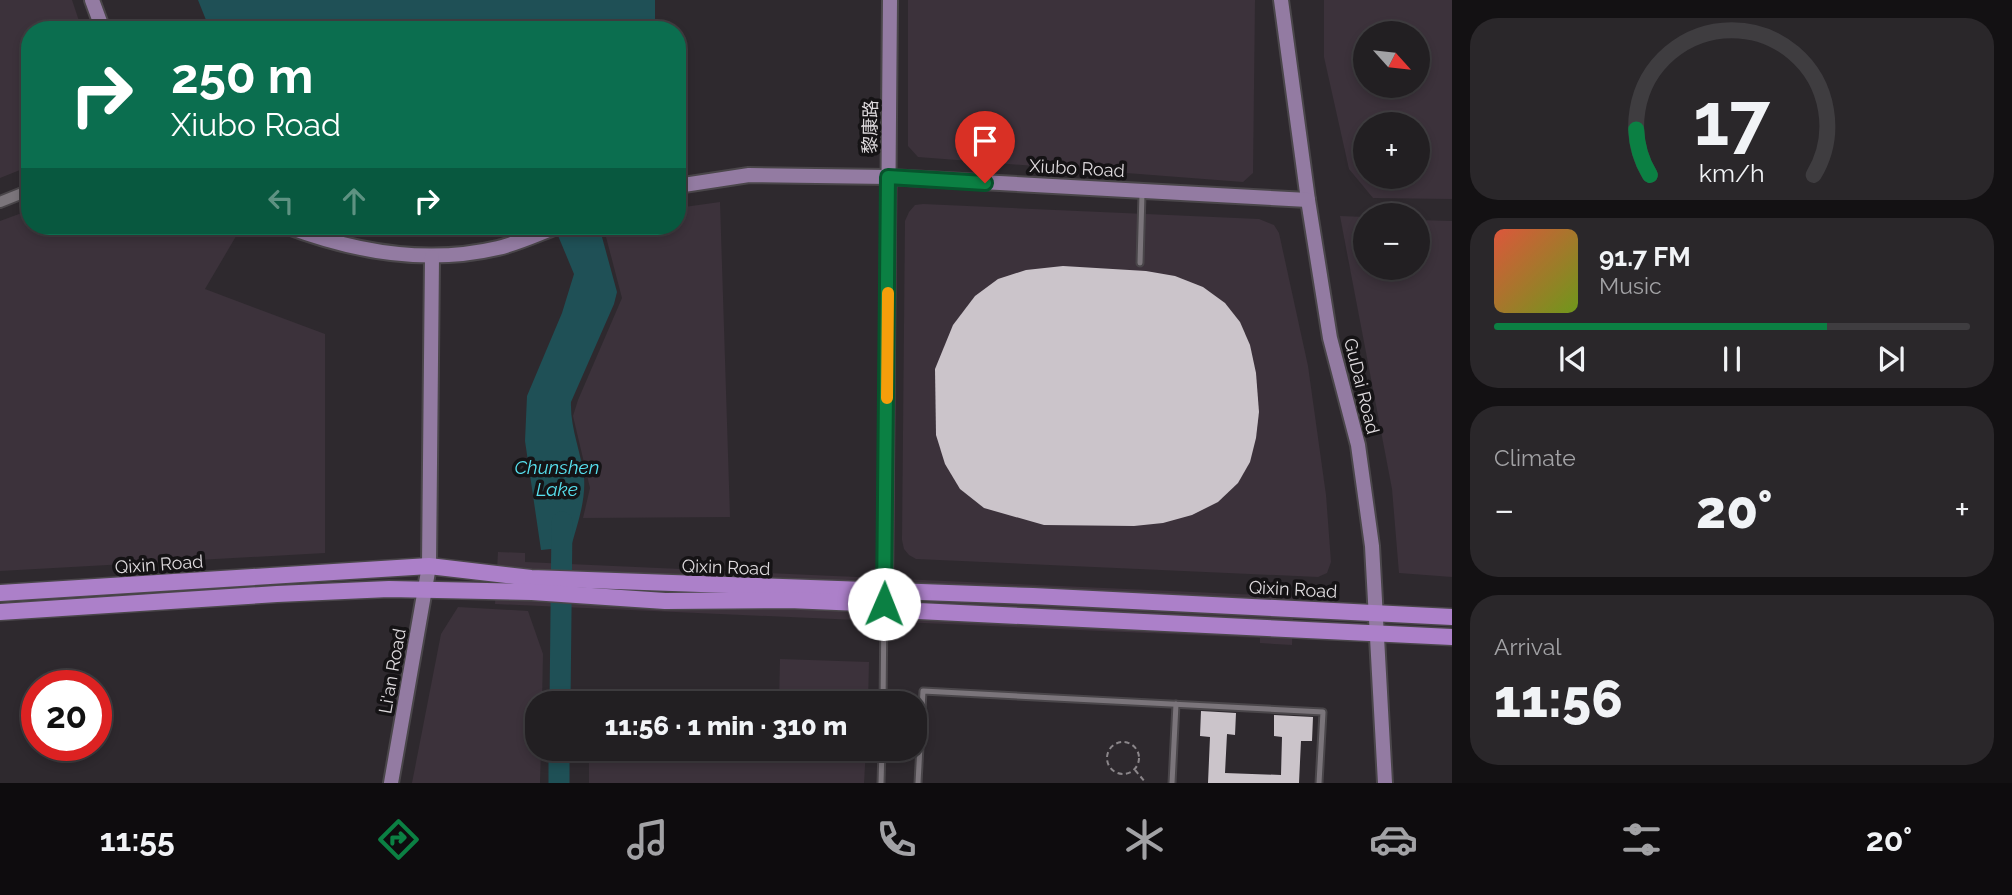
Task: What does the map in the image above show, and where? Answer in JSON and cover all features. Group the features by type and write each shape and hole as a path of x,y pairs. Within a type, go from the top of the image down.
{"main road":[{"name":"Qixin Road","path":"0,593 429,566 531,585"},
{"name":"Qixin Road","path":"0,612 277,594 531,585 1376,612 1452,617"},
{"name":"Qixin Road","path":"885,597 918,611 1452,637"}],"street":[{"path":"92,0 100,21"},
{"name":"黎康路","path":"885,597 890,0"},
{"name":"GuDai Road","path":"1281,0 1330,338 1358,445 1372,546 1385,783"},
{"name":"Xiubo Road","path":"686,185 749,175 888,177 1308,200"},
{"path":"0,202 21,194"},
{"path":"311,235 376,252 432,257 498,248 536,235"},
{"name":"Li'an Road","path":"391,783 429,566 432,257"}],"lane":[{"path":"1140,263 1143,191"},
{"path":"883,691 885,597"},
{"path":"918,783 923,691 1322,712 1319,783"},
{"path":"1172,783 1176,704"},
{"path":"881,783 882,761"}],"path":[{"path":"1121,743 1135,747 1139,756 1134,769 1123,774 1113,771 1108,762 1111,747 1121,743"},
{"path":"1134,769 1146,783"}],"shaded area":[{"path":"0,0 72,0 79,21 21,21 21,170 0,178"},
{"path":"908,0 1255,0 1253,173 1243,182 918,157 908,146"},
{"path":"1324,0 1452,0 1452,199 1373,198 1366,189 1430,189 1430,112 1353,112 1353,174 1349,169 1324,57"},
{"path":"720,202 730,517 583,518 590,488 573,416 622,298 606,235 686,235 686,207"},
{"path":"915,205 1259,219 1274,225 1279,233 1308,366 1326,495 1331,562 1327,573 1318,577 916,559 909,555 902,540 905,221"},
{"path":"21,213 21,235 237,235 205,289 325,334 325,553 0,571 0,221"},
{"path":"1340,216 1353,217 1353,280 1430,280 1430,220 1452,221 1452,577 1399,573 1392,489"},
{"path":"498,552 525,553 525,562 1260,595 1261,587 1294,589 1292,645 1260,643 1260,638 495,604"},
{"path":"458,607 528,611 543,654 542,691 525,691 525,761 541,761 540,783 412,783 441,634"},
{"path":"780,659 869,662 868,691 779,691"},
{"path":"589,761 865,761 864,783 589,783"}],"water":[{"path":"198,0 655,0 655,21 206,20"},
{"name":"Chunshen Lake","path":"558,235 601,235 617,292 571,402 572,421 583,468 584,495 571,547 541,550 525,441 527,396 562,313 574,274"}],"building":[{"path":"1063,266 1146,271 1175,276 1203,287 1225,303 1240,322 1250,345 1256,373 1259,412 1256,438 1250,462 1238,483 1218,502 1192,515 1163,523 1134,526 1044,525 984,508 960,489 945,464 936,435 935,369 953,325 975,296 998,279 1026,270"},
{"path":"1201,711 1236,713 1235,735 1227,734 1225,773 1281,775 1282,737 1274,736 1274,715 1313,717 1312,741 1301,741 1299,783 1208,783 1210,737 1200,736"}],"waterway":[{"path":"560,691 562,522"},
{"path":"559,761 559,783"}],"slow traffic":[{"path":"887,398 888,293"}],"route":[{"path":"884,604 888,177 985,183"}]}
